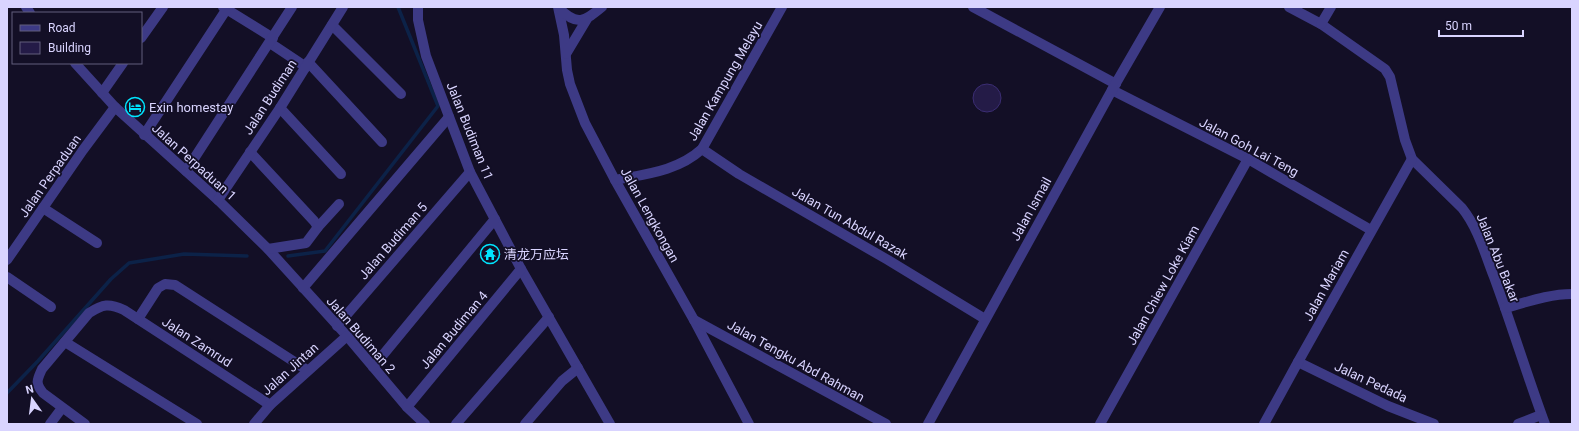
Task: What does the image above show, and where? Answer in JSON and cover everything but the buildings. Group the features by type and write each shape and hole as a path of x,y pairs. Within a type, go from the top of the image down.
{"street":[{"path":"142,37 163,7"},
{"path":"186,171 292,7"},
{"name":"Jalan Budiman","path":"218,200 280,108 343,7"},
{"name":"Jalan Budiman 11","path":"418,7 418,20 426,56 470,172 521,270 610,424"},
{"path":"566,54 587,19 602,7"},
{"name":"Jalan Kampung Melayu","path":"615,180 660,171 680,164 692,159 702,149 782,7"},
{"name":"Jalan Goh Lai Teng","path":"974,7 1114,87 1248,159 1371,230"},
{"name":"Jalan Ismail","path":"928,424 1114,87 1160,7"},
{"name":"Jalan Abu Bakar","path":"1289,7 1320,24 1385,69 1390,77 1405,140 1412,159 1468,216 1477,233 1505,308 1543,420"},
{"path":"1320,24 1331,7"},
{"path":"144,135 226,8 307,65 382,142"},
{"path":"558,8 570,18 578,20 587,19"},
{"name":"Jalan Lengkongan","path":"558,8 564,35 570,84 585,123 615,180 694,320 749,424"},
{"path":"332,25 401,94"},
{"name":"Jalan Perpaduan 1","path":"76,64 115,107 144,135 218,200 268,249 279,262"},
{"path":"102,93 122,64"},
{"name":"Jalan Perpaduan","path":"7,260 83,150 115,107"},
{"path":"280,108 341,174"},
{"path":"303,288 449,117"},
{"name":"Jalan Tun Abdul Razak","path":"702,149 740,174 888,260 985,319"},
{"path":"250,152 318,227"},
{"name":"Jalan Chiew Loke Kiam","path":"1100,424 1248,159"},
{"name":"Jalan Mariam","path":"1264,424 1412,159"},
{"name":"Jalan Budiman 5","path":"337,326 470,172"},
{"path":"268,249 306,243 339,204"},
{"path":"44,208 97,243"},
{"path":"373,367 495,219"},
{"name":"Jalan Budiman 2","path":"279,262 347,336 407,407 425,424"},
{"name":"Jalan Budiman 4","path":"407,407 521,270"},
{"path":"7,277 51,307"},
{"path":"138,319 158,288 165,284 175,285 307,370"},
{"path":"1505,308 1542,297 1572,294"},
{"name":"Jalan Zamrud","path":"65,342 89,313 98,307 109,305 124,310 270,404"},
{"path":"456,424 549,317"},
{"name":"Jalan Tengku Abd Rahman","path":"694,320 886,424"},
{"name":"Jalan Jintan","path":"254,424 270,404 347,336"},
{"path":"85,424 43,393 38,386 37,379 42,369 65,342 197,424"},
{"name":"Jalan Pedada","path":"1298,362 1388,406 1427,423"},
{"path":"525,424 562,381 578,368"},
{"path":"50,424 62,408"},
{"path":"1518,424 1543,420"}],"waterway":[{"path":"288,256 325,251 438,106 398,7"},
{"path":"7,393 38,361 111,279 129,263 184,254 247,256"}],"place":[{"name":"Exin homestay","path":"135,107"},
{"name":"清龙万应坛","path":"490,254"}]}
